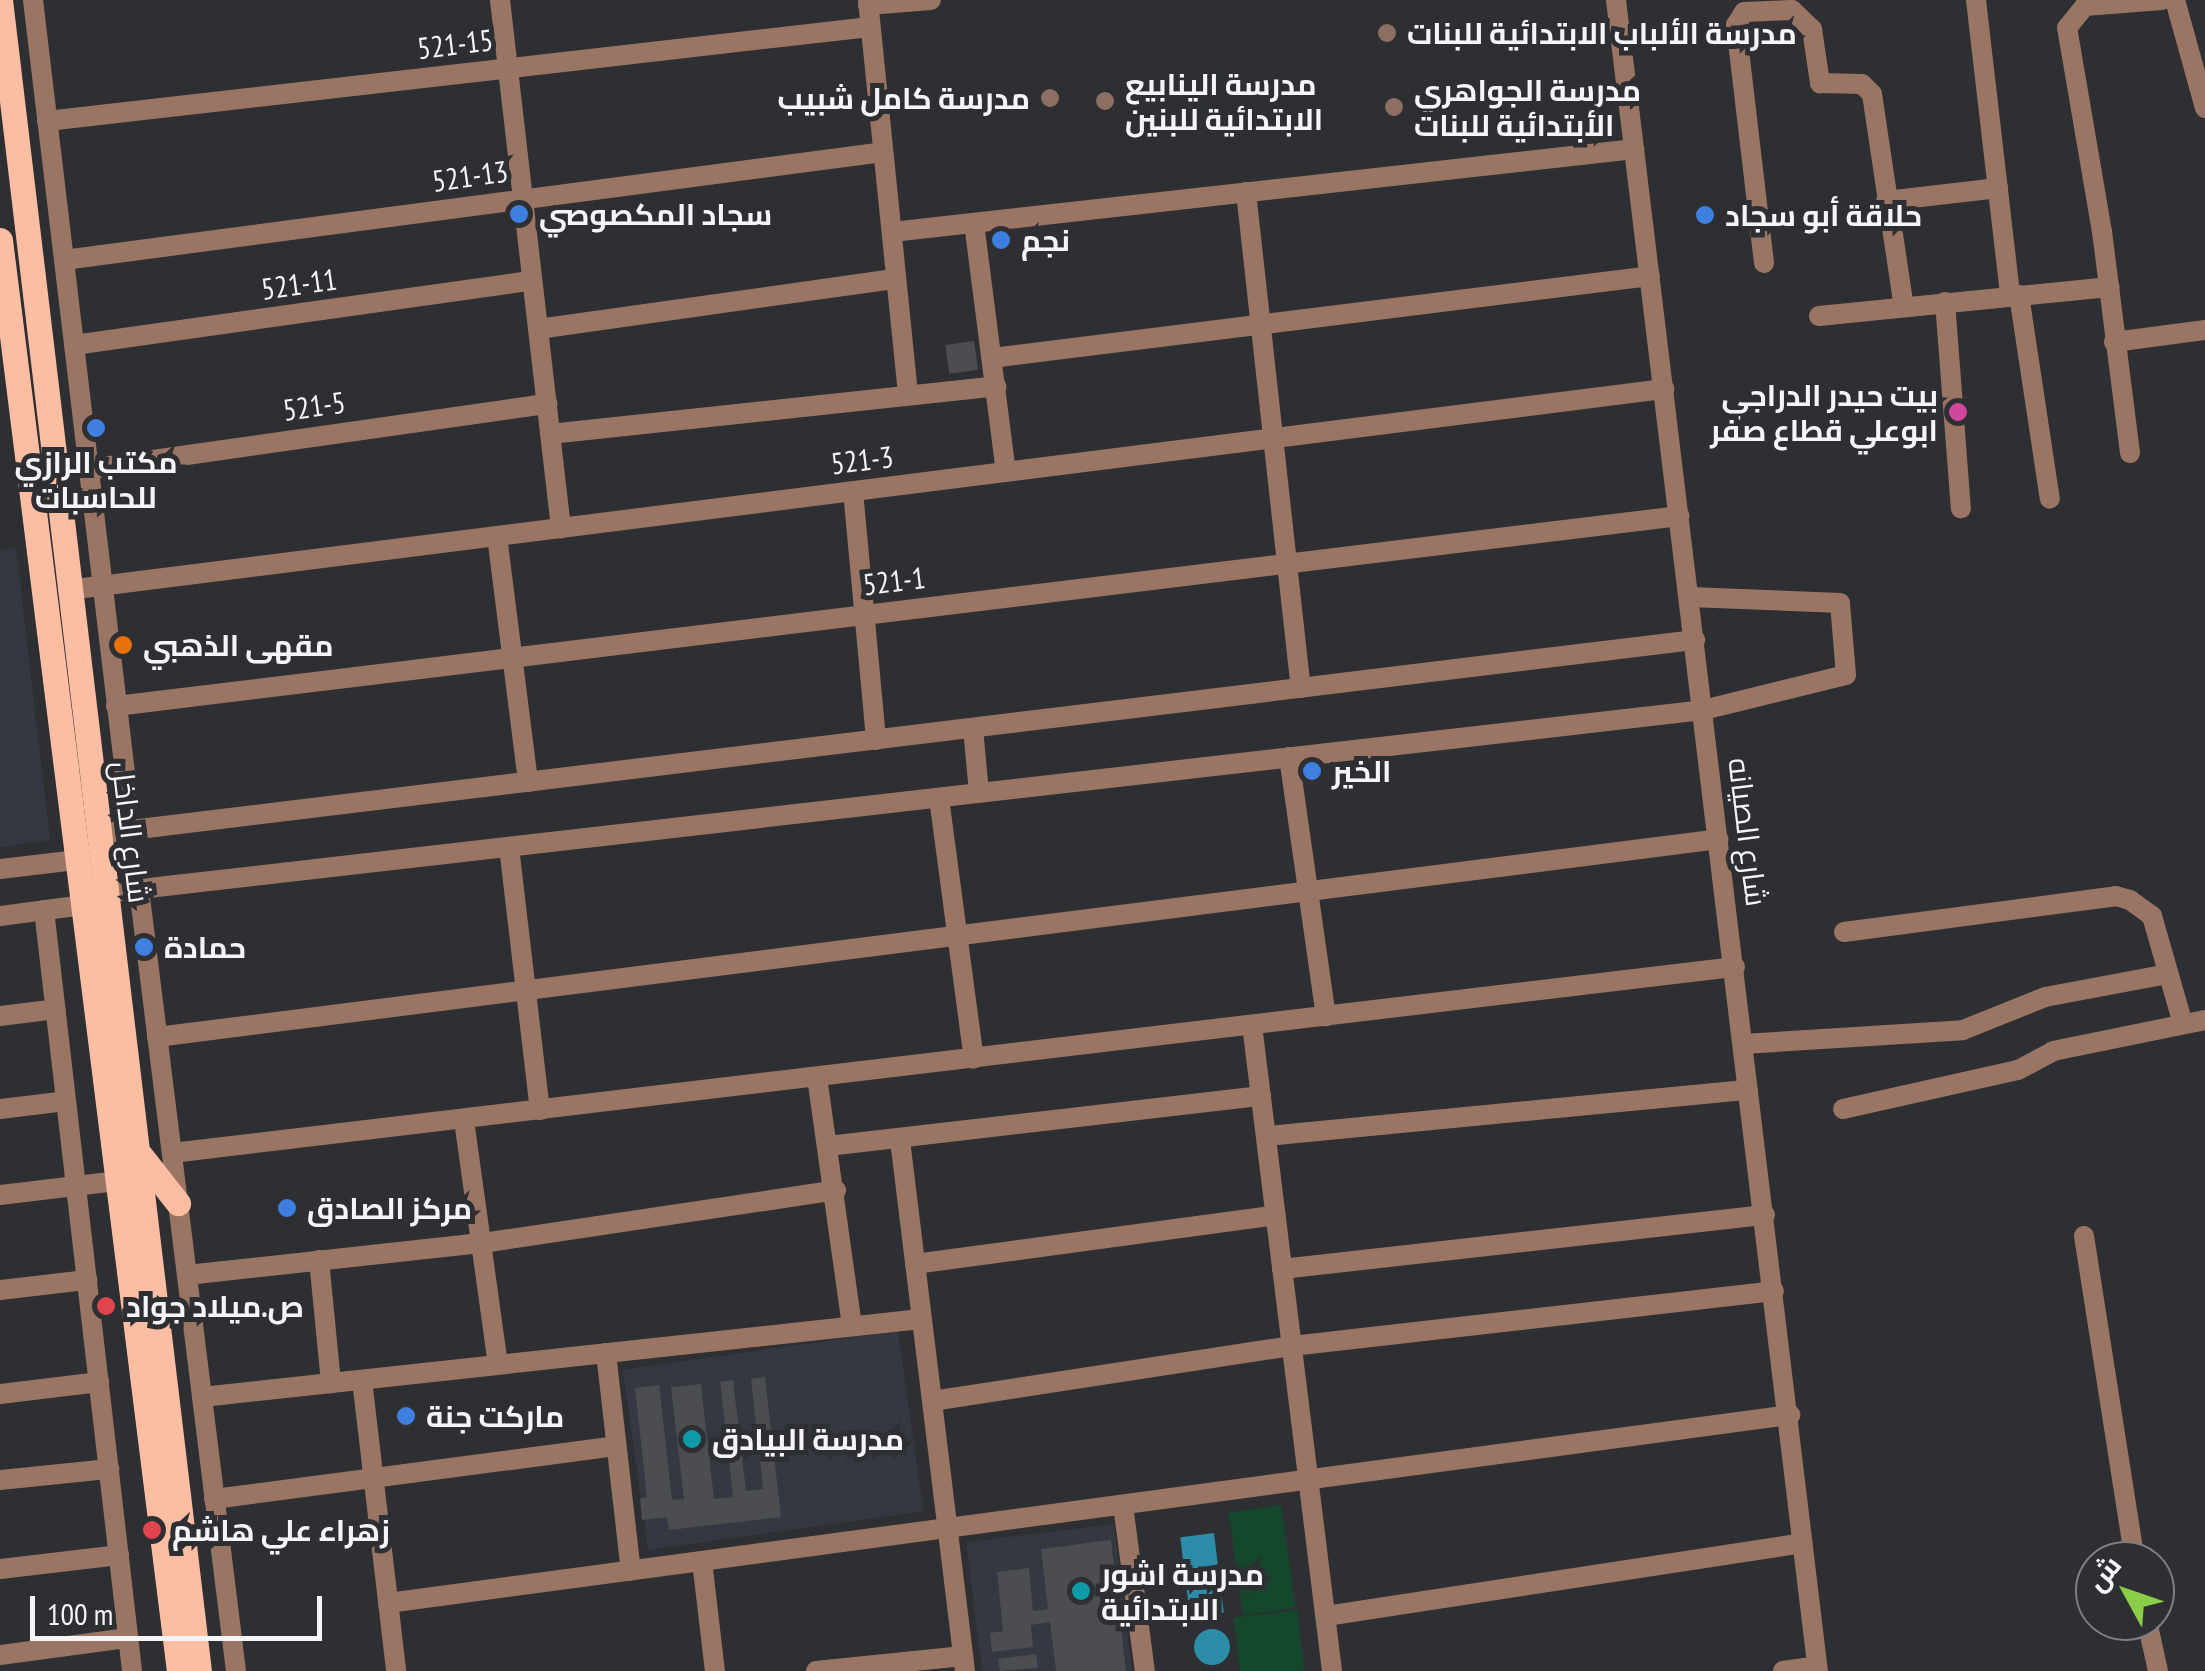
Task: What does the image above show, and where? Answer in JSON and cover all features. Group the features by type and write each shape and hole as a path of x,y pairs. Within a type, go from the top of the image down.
{"main road":[{"name":"شارع الداخل","path":"0,0 98,834 94,899 118,1180 179,1671"},
{"name":"شارع الداخل","path":"0,240 77,860 94,899 138,1154 199,1671"},
{"path":"138,1154 178,1203"}],"street":[{"path":"33,0 127,789"},
{"path":"500,0 561,528"},
{"path":"908,394 868,2 930,0"},
{"name":"شارع الصيانه","path":"1616,0 1818,1669"},
{"path":"1976,0 1998,188 2050,499"},
{"path":"2130,453 2110,287 2067,28 2084,6 2162,0"},
{"path":"2175,0 2205,108"},
{"path":"1764,263 1736,25 1744,12 1799,13 1812,28 1820,84 1871,90 1904,307"},
{"name":"521-15","path":"48,122 870,27"},
{"path":"892,232 1634,149"},
{"name":"521-13","path":"64,260 884,152"},
{"path":"1886,201 1998,188"},
{"path":"1246,192 1301,688"},
{"path":"974,223 1006,472"},
{"path":"992,358 1650,276"},
{"path":"538,329 896,279"},
{"name":"521-11","path":"74,345 532,282"},
{"path":"1819,316 2110,287"},
{"path":"1945,302 1962,508"},
{"path":"2114,342 2205,330"},
{"path":"550,434 996,386"},
{"name":"521-3","path":"68,590 1664,389"},
{"name":"521-5","path":"89,469 547,404"},
{"path":"852,491 876,740"},
{"name":"521-1","path":"116,706 1679,516"},
{"path":"497,536 528,782"},
{"path":"0,916 139,889 1703,710 1846,674 1840,603 1690,597"},
{"path":"98,834 1695,640"},
{"path":"973,728 979,793"},
{"path":"1289,758 1326,1016"},
{"path":"939,798 954,936 974,1059"},
{"path":"158,1037 1719,839"},
{"path":"509,847 540,1110"},
{"path":"0,870 77,860"},
{"path":"139,889 236,1671"},
{"path":"1844,932 2116,896 2152,916 2183,1024"},
{"path":"44,910 132,1671"},
{"path":"172,1153 1735,967"},
{"path":"1743,1044 1963,1030 2045,997 2168,974"},
{"path":"0,1016 56,1009"},
{"path":"1844,1109 2018,1070 2042,1054 2205,1020"},
{"path":"1252,1025 1332,1671"},
{"path":"817,1076 852,1325"},
{"path":"1267,1136 1748,1090"},
{"path":"828,1146 1261,1096"},
{"path":"0,1109 66,1101"},
{"path":"464,1120 498,1365"},
{"path":"816,1671 964,1664 900,1140"},
{"path":"0,1195 118,1180"},
{"path":"187,1275 483,1243 836,1190"},
{"path":"915,1264 1276,1215"},
{"path":"1282,1268 1765,1215"},
{"path":"2084,1236 2132,1541"},
{"path":"319,1260 332,1383"},
{"path":"0,1290 87,1280"},
{"path":"932,1401 1292,1346 1774,1290"},
{"path":"202,1397 922,1319"},
{"path":"606,1354 630,1571"},
{"path":"362,1380 396,1671"},
{"path":"0,1394 99,1382"},
{"path":"388,1603 1790,1416"},
{"path":"214,1499 616,1446"},
{"path":"0,1480 109,1469"},
{"path":"1123,1505 1145,1671"},
{"path":"1326,1616 1802,1543"},
{"path":"0,1570 119,1556"},
{"path":"702,1561 715,1671"},
{"path":"0,1655 128,1638"},
{"path":"2152,1641 2158,1671"},
{"path":"1783,1671 1818,1669"}],"shaded area":[{"path":"16,548 50,840 0,847 0,550"},
{"path":"898,1331 923,1511 648,1550 623,1370"},
{"path":"1114,1524 1132,1671 982,1671 966,1542"}],"green space":[{"path":"1281,1505 1295,1608 1243,1615 1229,1512"},
{"path":"1297,1610 1304,1671 1240,1671 1233,1618"}],"water":[{"path":"1214,1533 1224,1612 1190,1617 1180,1537"},
{"path":"1212,1629 1225,1634 1230,1647 1225,1660 1212,1665 1199,1660 1194,1647 1199,1634"}],"building":[{"path":"974,341 978,370 949,374 945,345"},
{"name":"مدرسة البيادق","path":"765,1377 781,1517 669,1530 667,1517 642,1520 640,1499 647,1497 635,1388 659,1385 672,1500 684,1499 671,1387 701,1384 714,1499 733,1497 720,1382 733,1380 746,1491 763,1489 751,1379"},
{"name":"مدرسة اشور الابتدائية","path":"1111,1540 1126,1671 1056,1671 1050,1622 1031,1625 1033,1647 992,1652 990,1633 1003,1631 997,1572 1029,1568 1033,1611 1048,1609 1041,1549"},
{"path":"1036,1654 1038,1668 1000,1671 998,1659"}],"place":[{"name":"مدرسة الألباب الابتدائية للبنات","path":"1387,33"},
{"name":"مدرسة كامل شبيب","path":"1050,98"},
{"name":"مدرسة الينابيع الابتدائية للبنين","path":"1105,101"},
{"name":"مدرسة الجواهري الأبتدائية للبنات","path":"1394,107"},
{"name":"سجاد المكصوصي","path":"519,214"},
{"name":"حلاقة أبو سجاد","path":"1705,215"},
{"name":"نجم","path":"1001,240"},
{"name":"بيت حيدر الدراجي ابوعلي قطاع صفر","path":"1958,412"},
{"name":"مكتب الرازي للحاسبات","path":"96,428"},
{"name":"مقهى الذهبي","path":"123,645"},
{"name":"الخير","path":"1312,771"},
{"name":"حمادة","path":"144,947"},
{"name":"مركز الصادق","path":"287,1208"},
{"name":"ص.ميلاد جواد","path":"106,1306"},
{"name":"ماركت جنة","path":"406,1416"},
{"name":"مدرسة البيادق","path":"692,1439"},
{"name":"زهراء علي هاشم","path":"152,1530"},
{"name":"مدرسة اشور الابتدائية","path":"1081,1591"}]}
